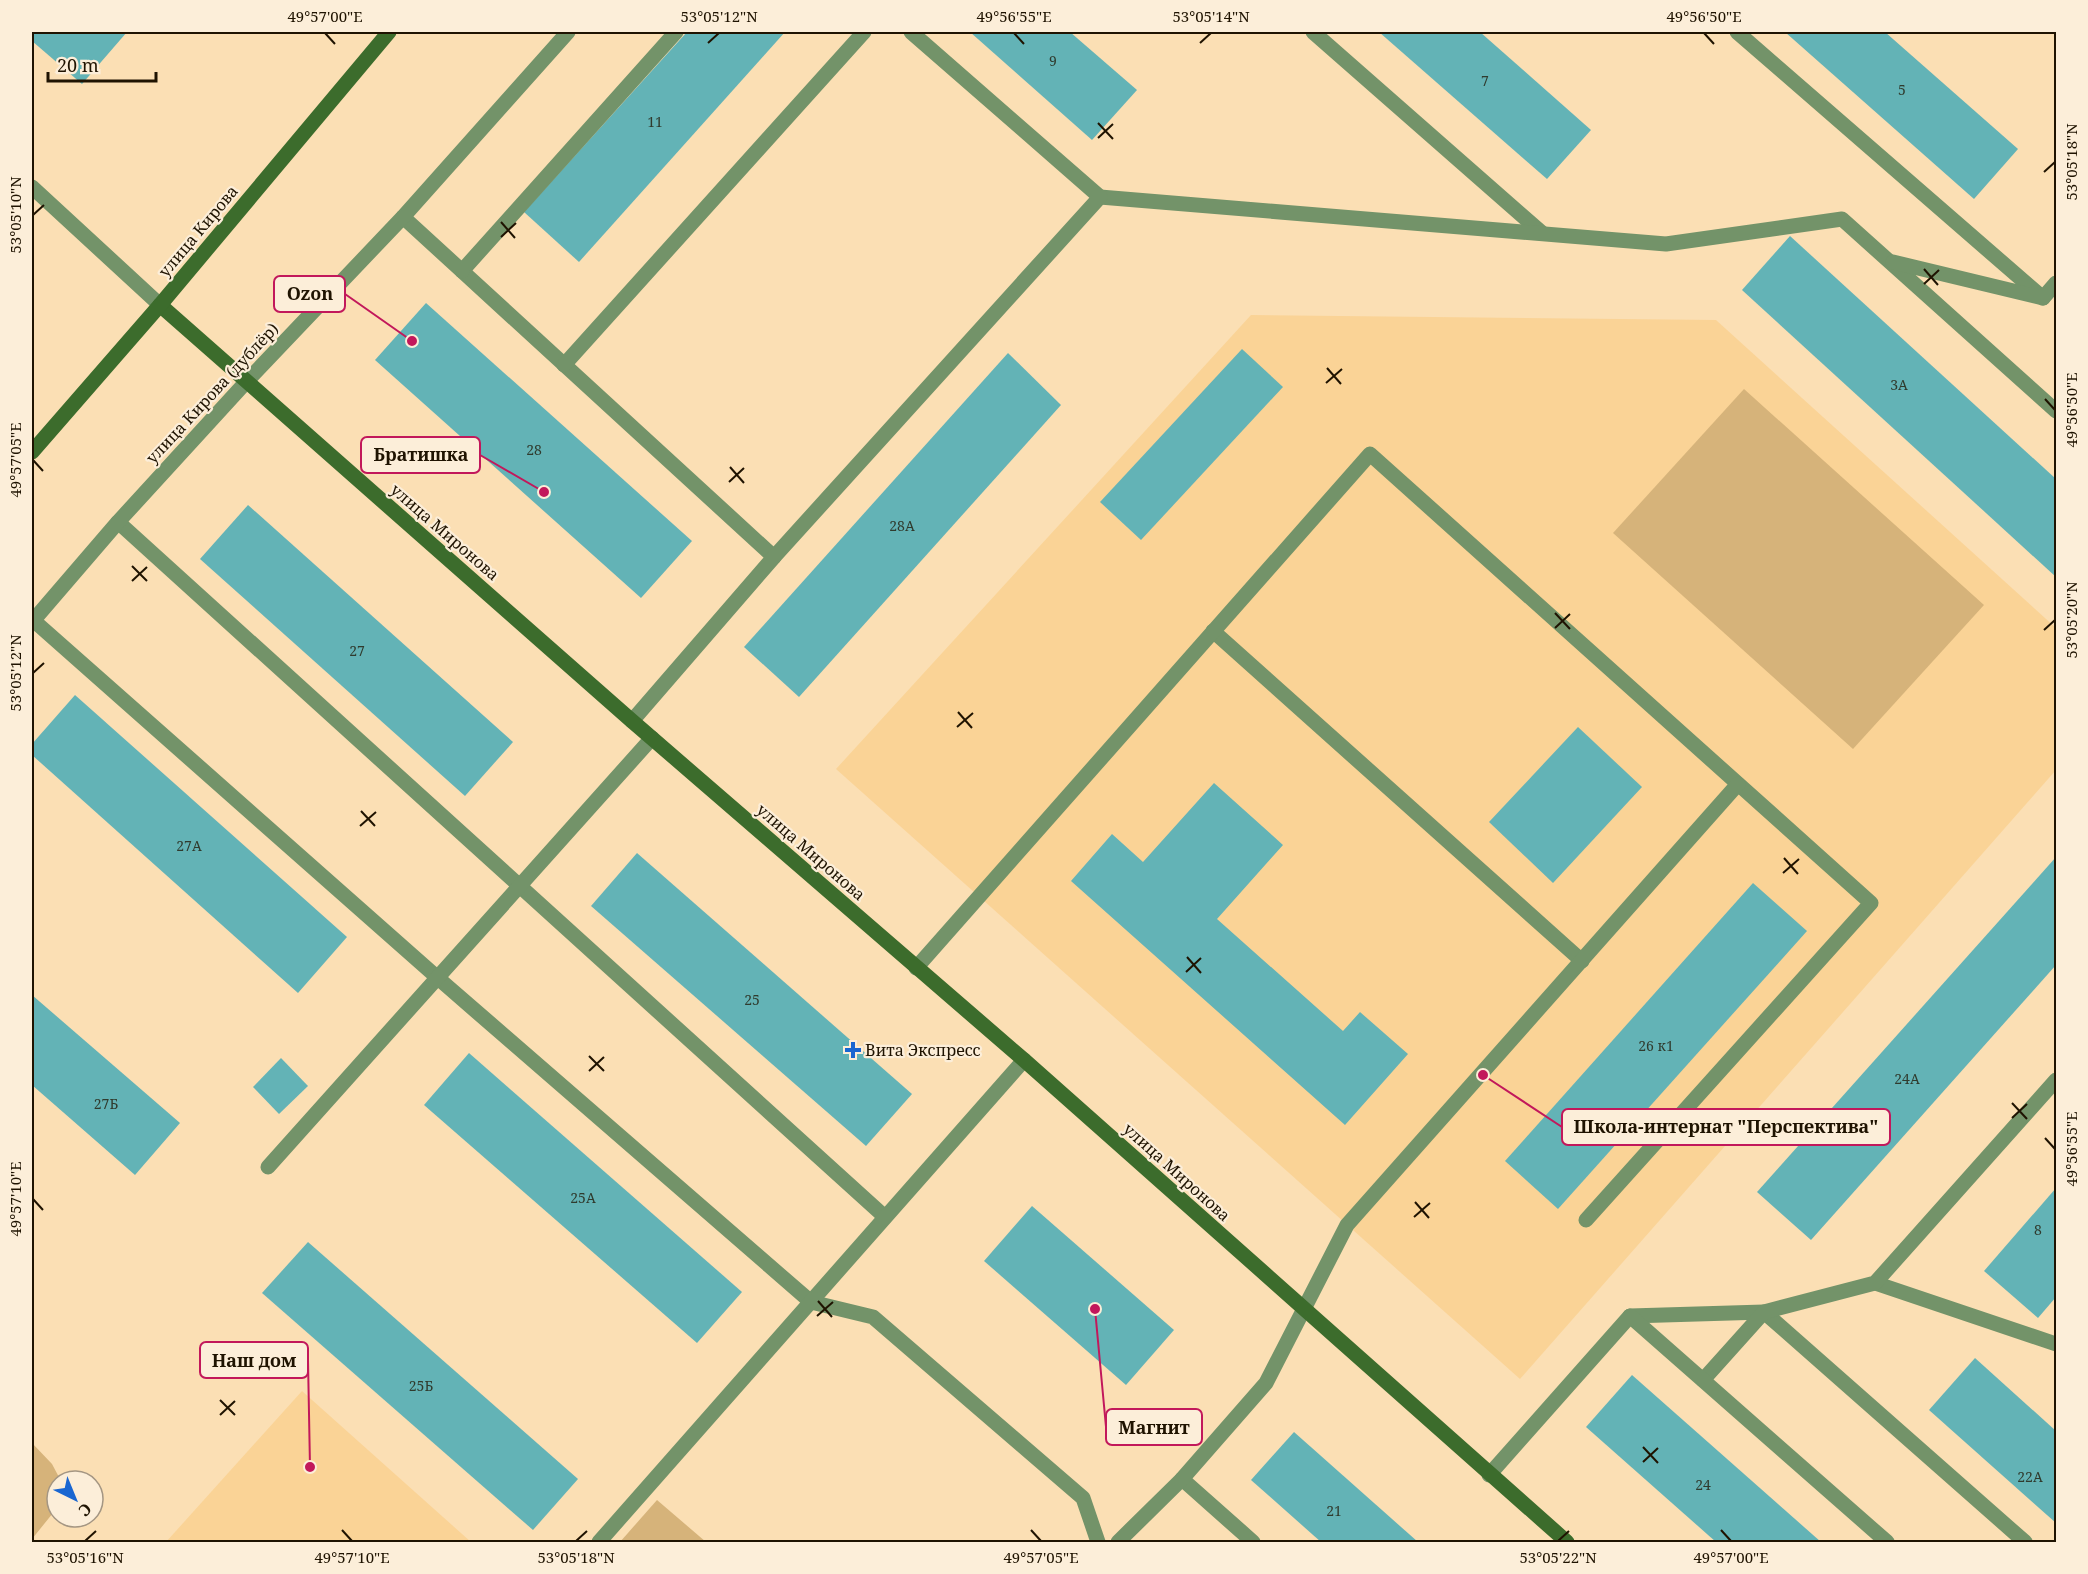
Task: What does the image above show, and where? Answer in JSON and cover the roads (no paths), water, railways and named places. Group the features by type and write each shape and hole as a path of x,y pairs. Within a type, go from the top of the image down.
{"main road":[{"name":"улица Кирова","path":"32,452 160,305 389,32"},
{"name":"улица Миронова","path":"160,305 632,721 1023,1060 1567,1542"}],"street":[{"name":"улица Кирова (дублёр)","path":"32,621 118,522 247,381 403,217 568,32"},
{"path":"462,271 676,32"},
{"path":"564,365 864,32"},
{"path":"911,32 1100,197 1666,244 1842,219 2056,411"},
{"path":"1313,32 1542,233"},
{"path":"1737,32 2043,298"},
{"name":"улица Миронова","path":"32,187 160,305"},
{"path":"632,721 774,557 1100,197"},
{"path":"403,217 774,557"},
{"path":"1889,261 2043,298"},
{"path":"2043,298 2056,284"},
{"path":"916,968 1370,454 1871,903 1586,1220"},
{"path":"118,522 885,1217"},
{"path":"32,621 811,1302 873,1317 1083,1498 1098,1542"},
{"path":"1213,631 1582,961"},
{"path":"268,1167 439,979 652,738"},
{"path":"1118,1542 1182,1479 1266,1383 1306,1310 1347,1226 1738,784"},
{"path":"599,1542 1023,1060"},
{"path":"1875,1283 2056,1080"},
{"path":"1489,1475 1630,1316 1764,1312 1875,1283 2056,1344"},
{"path":"1703,1380 1764,1312"},
{"path":"1764,1312 2025,1542"},
{"path":"1630,1316 1887,1542"},
{"path":"1182,1479 1253,1542"}],"place":[{"name":"Ozon","path":"412,341"},
{"name":"Братишка","path":"544,492"},
{"name":"Вита Экспресс","path":"853,1050"},
{"name":"Школа-интернат \"Перспектива\"","path":"1483,1075"},
{"name":"Магнит","path":"1095,1309"},
{"name":"Наш дом","path":"310,1467"}]}
